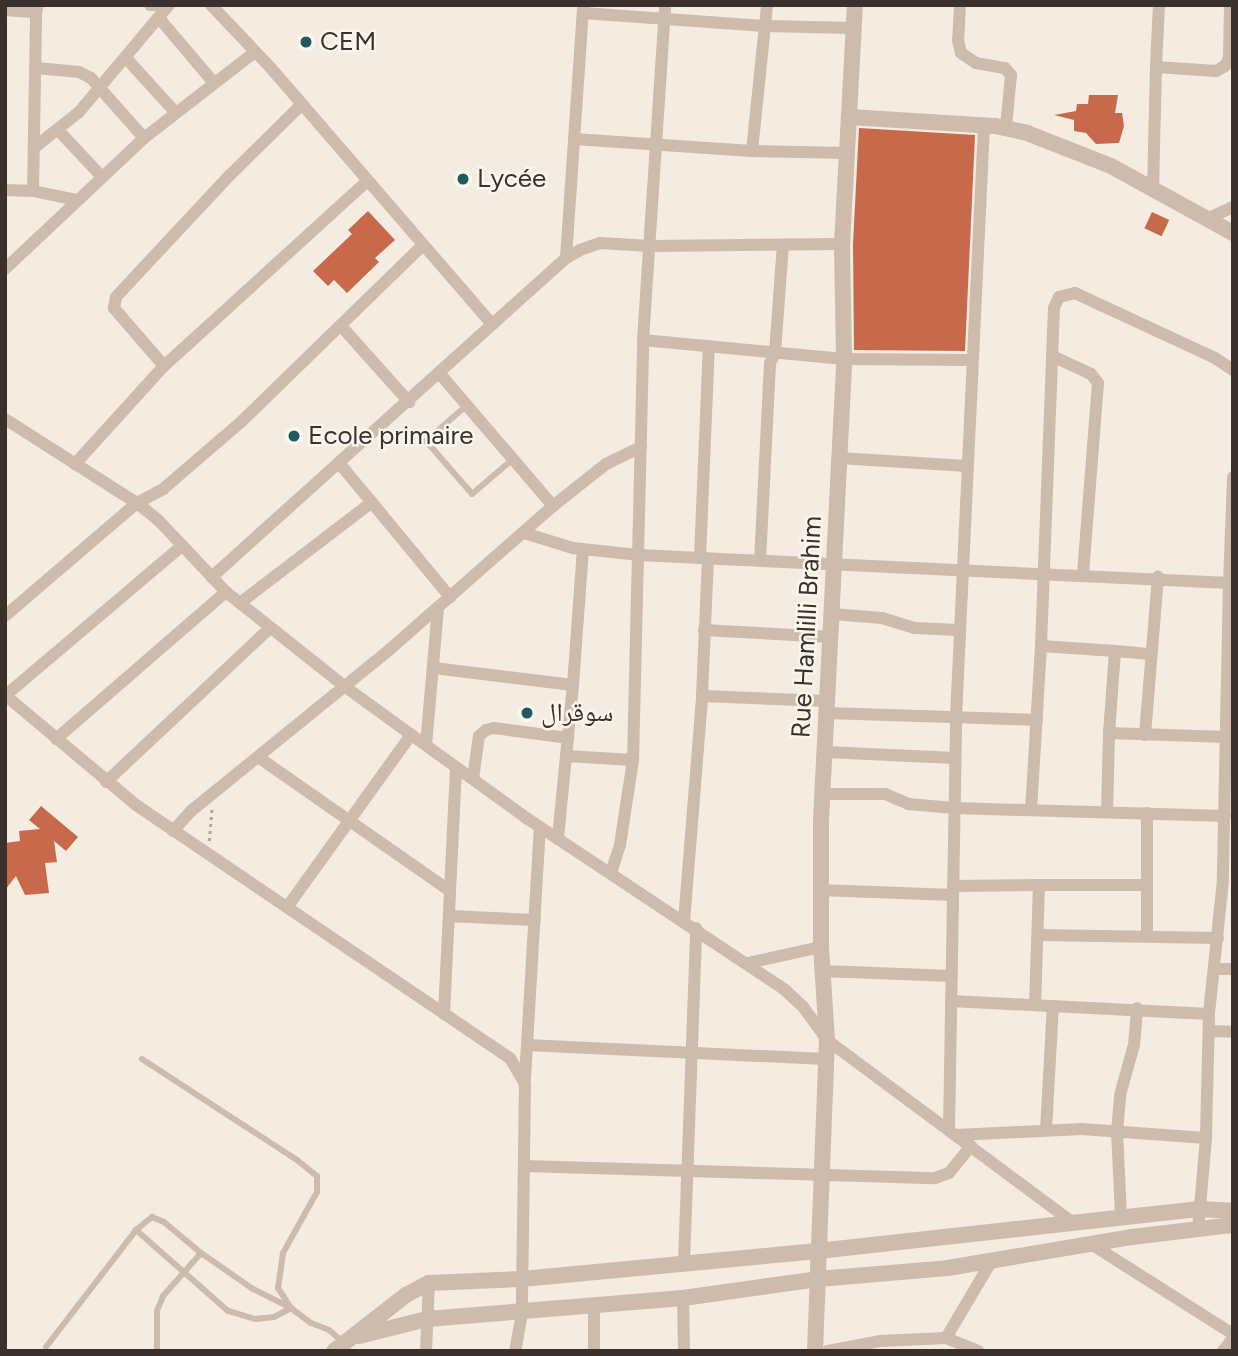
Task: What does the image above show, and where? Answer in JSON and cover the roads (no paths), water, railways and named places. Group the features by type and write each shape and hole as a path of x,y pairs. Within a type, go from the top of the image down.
{"street":[{"path":"150,5 169,6"},
{"path":"211,5 302,104 492,324"},
{"path":"611,873 620,845 633,760 643,340 665,5"},
{"path":"752,151 767,5"},
{"name":"Rue Hamlilli Brahim","path":"815,1351 827,1040 820,890 844,359 842,244 855,5"},
{"path":"960,5 958,40 961,53 976,63 1005,68 1011,75 1006,127"},
{"path":"1153,189 1159,5"},
{"path":"1156,67 1216,71 1225,66 1229,58 1230,5"},
{"path":"35,147 58,130 101,87 169,6"},
{"path":"5,10 37,9 33,191"},
{"path":"566,258 583,9 664,19 765,26 853,28"},
{"path":"159,19 212,82"},
{"path":"5,268 144,138 212,82 255,52"},
{"path":"127,58 175,112"},
{"path":"37,68 79,72 101,87 144,138"},
{"path":"164,366 114,308 116,297 228,177 302,104"},
{"path":"849,117 1006,127 1070,148 1233,233"},
{"path":"952,1132 951,1001 956,717 984,125"},
{"path":"58,130 102,177"},
{"path":"574,139 752,151 848,153"},
{"path":"75,464 164,366 367,181"},
{"path":"5,190 33,191 76,200"},
{"path":"1207,219 1233,207"},
{"path":"212,577 566,258 600,243 650,246 842,244"},
{"path":"5,616 137,503 163,489 223,438 342,327 423,245"},
{"path":"760,561 770,363 775,353 783,245"},
{"path":"1031,810 1041,646 1054,308 1059,297 1075,293 1214,358 1233,370"},
{"path":"342,327 409,402"},
{"path":"643,340 844,359 972,360"},
{"path":"684,922 702,696 709,346"},
{"path":"1052,356 1091,374 1098,383 1083,575"},
{"path":"440,373 553,506"},
{"path":"5,419 137,503 226,592 344,686 540,827 748,963 794,999 827,1040 1073,1223"},
{"path":"173,831 214,792 438,608 553,506 606,464 641,447"},
{"path":"839,458 967,466"},
{"path":"340,464 450,597"},
{"path":"1198,1229 1206,1138 1209,1014 1228,840 1225,816 1226,737 1233,477"},
{"path":"240,603 372,502"},
{"path":"524,533 583,549 638,555 962,572 1158,577 1229,583"},
{"path":"182,546 5,695 107,782 173,831 208,852 510,1058 525,1084"},
{"path":"558,839 583,549"},
{"path":"1144,735 1158,577"},
{"path":"56,739 226,592"},
{"path":"426,745 438,608"},
{"path":"832,614 883,618 925,629 959,630"},
{"path":"107,782 270,628"},
{"path":"704,631 831,637"},
{"path":"1041,646 1151,654"},
{"path":"1107,812 1115,651"},
{"path":"434,668 573,685"},
{"path":"702,696 956,717 1037,720"},
{"path":"472,779 480,736 486,730 494,728 568,738"},
{"path":"1109,733 1226,737"},
{"path":"288,906 411,735"},
{"path":"825,752 955,758"},
{"path":"566,756 633,760"},
{"path":"258,757 450,891"},
{"path":"444,1014 456,767"},
{"path":"823,794 885,794 908,804 954,808 1225,816"},
{"path":"1147,813 1147,936"},
{"path":"515,1351 522,1313 525,1084 540,827"},
{"path":"820,890 1147,885"},
{"path":"1035,1005 1039,886"},
{"path":"449,916 535,920"},
{"path":"684,1263 696,928"},
{"path":"1039,935 1219,939"},
{"path":"748,963 821,947"},
{"path":"1215,969 1233,969"},
{"path":"822,971 953,976"},
{"path":"951,1001 1137,1008 1209,1014"},
{"path":"1046,1130 1053,1006"},
{"path":"1121,1216 1117,1132 1120,1095 1134,1045 1137,1008"},
{"path":"1209,1031 1233,1032"},
{"path":"527,1045 826,1059"},
{"path":"952,1132 1046,1130 1206,1138"},
{"path":"524,1166 935,1178 949,1173 971,1146"},
{"path":"343,1344 406,1296 429,1283 522,1279 818,1251 1198,1209 1233,1212"},
{"path":"343,1344 427,1319 594,1307 683,1298 818,1279 948,1268 1091,1244 1233,1225"},
{"path":"1053,1227 1060,1250"},
{"path":"1091,1244 1233,1336 1223,1351"},
{"path":"946,1338 991,1262"},
{"path":"426,1351 429,1283"},
{"path":"683,1298 684,1351"},
{"path":"593,1351 594,1307"},
{"path":"828,1351 881,1341 946,1338 978,1351"}],"lane":[{"path":"467,405 426,441 472,494 513,459"},
{"path":"142,1059 297,1160 317,1176 317,1192 284,1253 278,1288 291,1308"},
{"path":"46,1347 136,1230 152,1217 164,1222 201,1253 253,1289 291,1308 311,1324 329,1330 343,1344"},
{"path":"136,1230 228,1311 256,1319 274,1317 291,1308"},
{"path":"157,1351 157,1311 163,1296 201,1253"}],"place":[{"name":"CEM","path":"306,42"},
{"name":"Lycée","path":"463,179"},
{"name":"Ecole primaire","path":"294,436"},
{"name":"سوقرال","path":"527,713"}]}
